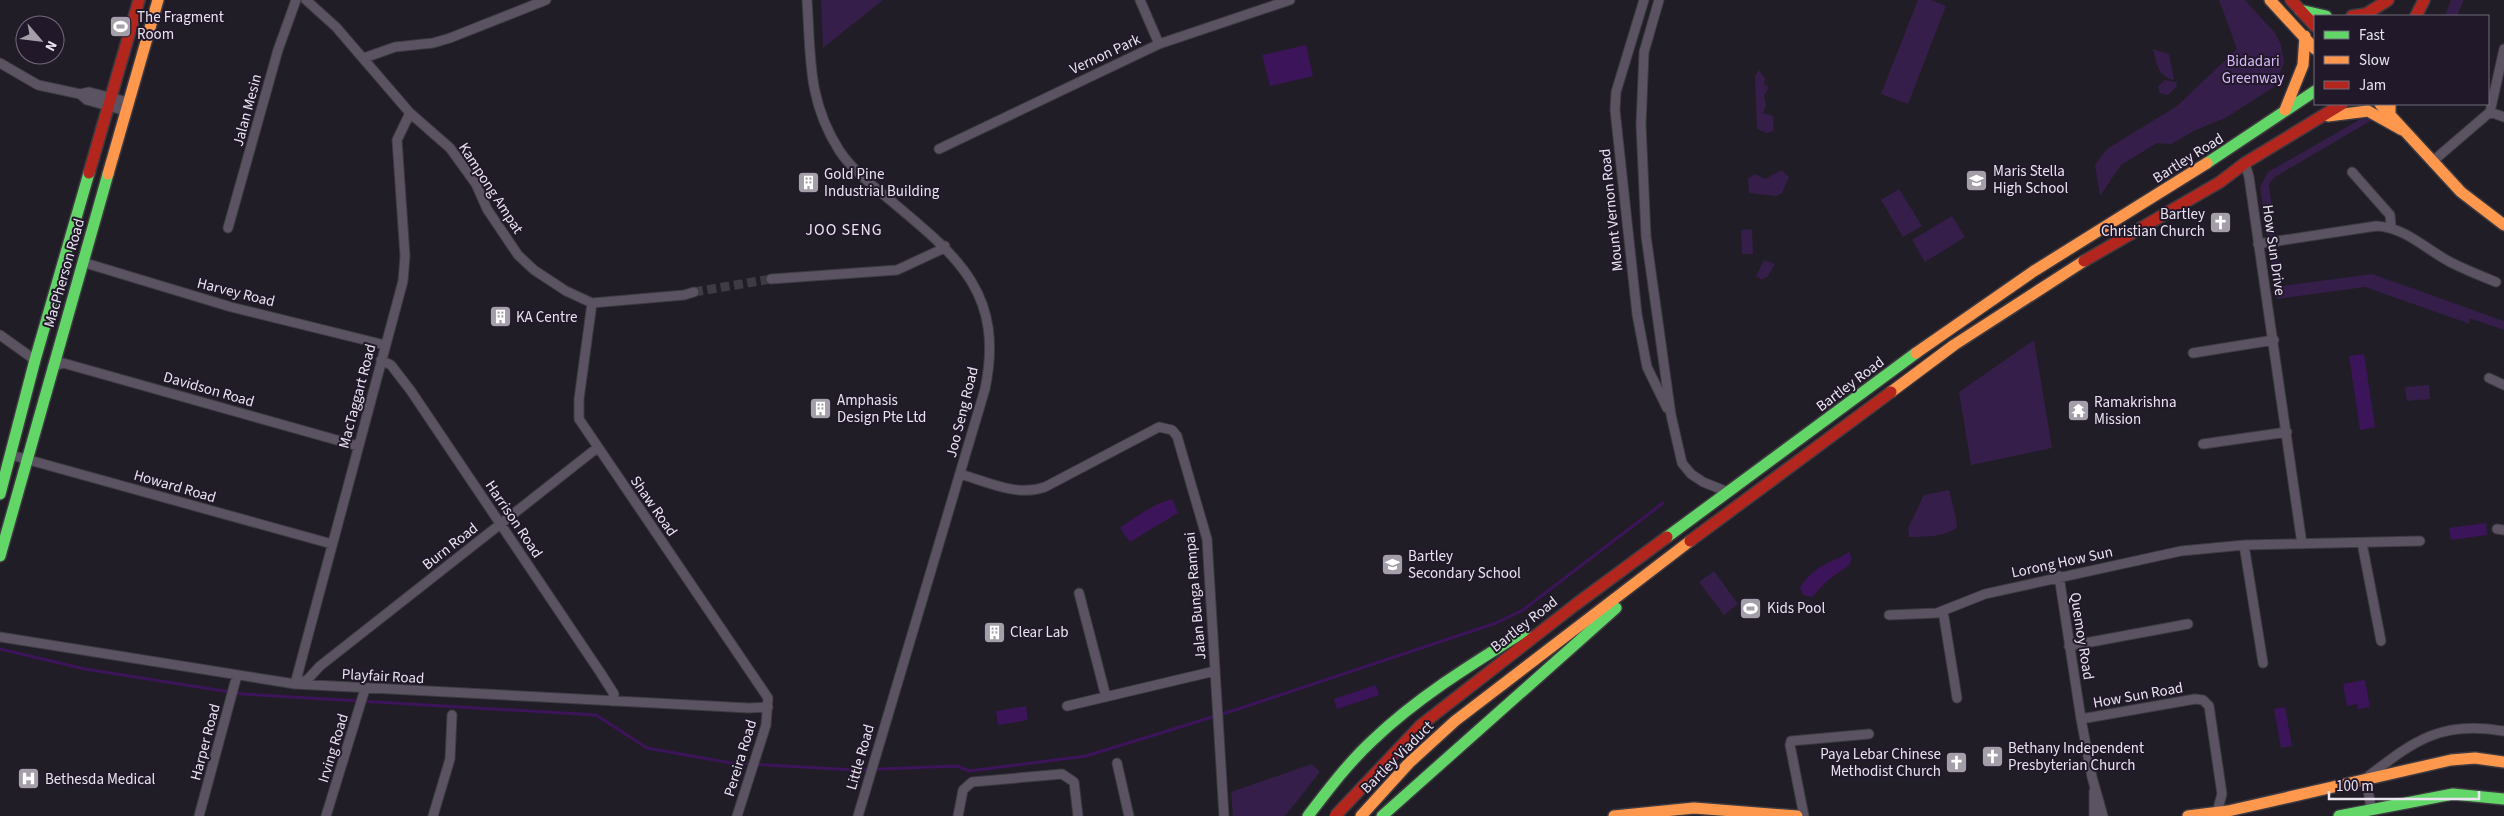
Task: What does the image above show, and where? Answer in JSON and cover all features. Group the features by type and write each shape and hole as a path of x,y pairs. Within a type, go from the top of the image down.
{"main road":[{"name":"MacPherson Road","path":"0,494 35,363 139,0"},
{"name":"MacPherson Road","path":"0,556 52,367 158,0"},
{"path":"2270,0 2314,47"},
{"path":"2291,0 2314,25"},
{"path":"2359,15 2366,14 2389,0"},
{"path":"2382,15 2389,0"},
{"path":"2416,15 2424,0"},
{"path":"2300,10 2322,15"},
{"path":"2285,110 2304,62 2306,50 2305,36"},
{"name":"Bartley Road","path":"1421,726 1575,604 1939,336 2034,271 2244,140 2314,92"},
{"name":"Bartley Road","path":"1455,721 1645,575 1954,345 2119,239 2220,182 2245,164 2340,105"},
{"path":"2390,109 2402,130 2471,201 2504,225"},
{"path":"2321,117 2368,111 2402,130"},
{"path":"1382,816 1613,611 1634,591 1645,575"},
{"path":"1308,816 1334,782 1382,730 1444,682 1554,612 1575,604"},
{"name":"Bartley Viaduct","path":"1361,816 1409,763 1455,721"},
{"name":"Bartley Viaduct","path":"1335,816 1390,754 1421,726"},
{"path":"2188,816 2278,800 2366,778 2463,759 2504,762"},
{"path":"2339,816 2371,808 2453,794 2504,799"},
{"path":"1388,816 1398,802"},
{"path":"1614,816 1694,808 1797,816"}],"street":[{"name":"Jalan Mesin","path":"228,228 278,50 296,0"},
{"name":"Kampong Ampat","path":"306,0 364,58 410,113 450,148 476,184 487,209 518,255 542,275 572,294 592,303"},
{"path":"364,58 395,47 433,43 450,38 546,0"},
{"name":"Joo Seng Road","path":"807,0 814,97 838,149 864,178 945,246 964,268 980,298 988,329 990,348 985,389 889,705"},
{"path":"1140,0 1159,44"},
{"name":"Vernon Park","path":"938,149 1159,44 1290,0"},
{"name":"Mount Vernon Road","path":"1644,0 1616,92 1615,110 1635,298 1647,368 1671,415"},
{"name":"Mount Vernon Road","path":"1659,0 1644,52 1642,125 1646,236 1671,415 1682,463 1691,474 1703,482 1728,492"},
{"path":"1629,49 1644,52"},
{"path":"2433,162 2490,112 2504,49"},
{"path":"0,64 38,85 80,94 87,100 111,102 127,107"},
{"path":"2490,112 2504,117"},
{"name":"MacTaggart Road","path":"295,684 403,281 405,256 397,140 410,113"},
{"name":"How Sun Drive","path":"2245,164 2249,177 2274,340 2302,544"},
{"path":"2352,172 2390,215 2391,226"},
{"path":"2258,244 2376,226 2391,226 2452,264 2496,282"},
{"path":"771,279 897,270 923,259 945,246"},
{"name":"Harvey Road","path":"82,262 231,307 299,322 385,345"},
{"path":"592,303 684,295 694,292"},
{"name":"Shaw Road","path":"592,303 579,399 579,419 763,690 768,698 768,707"},
{"path":"0,335 35,363"},
{"path":"2193,354 2274,340"},
{"path":"0,341 35,363"},
{"name":"Harrison Road","path":"381,360 391,365 400,374 600,672 614,694 612,701"},
{"name":"Davidson Road","path":"52,367 63,363 358,446"},
{"path":"2488,378 2504,385"},
{"name":"Jalan Bunga Rampai","path":"960,474 1015,490 1033,491 1045,487 1159,427 1172,430 1177,436 1207,539 1224,816"},
{"path":"2203,444 2287,432"},
{"name":"Burn Road","path":"295,684 308,679 320,666 597,448"},
{"name":"Howard Road","path":"11,455 332,544"},
{"name":"Lorong How Sun","path":"1890,615 1930,614 1943,611 1985,594 2059,576 2180,551 2244,545 2420,541"},
{"path":"2362,543 2381,641"},
{"path":"2244,545 2262,662"},
{"name":"Quemoy Road","path":"2059,576 2081,719 2095,788 2103,816"},
{"path":"1079,593 1106,697"},
{"path":"1943,611 1957,698"},
{"path":"2069,646 2188,624"},
{"name":"Playfair Road","path":"0,638 364,693 612,701 749,708 768,707"},
{"name":"Burn Road","path":"299,669 307,670 320,666"},
{"path":"1067,706 1215,671"},
{"name":"Harper Road","path":"199,816 237,675"},
{"name":"Irving Road","path":"326,816 364,693"},
{"name":"How Sun Road","path":"2081,719 2195,699 2203,700 2209,706 2222,794 2217,812"},
{"name":"Little Road","path":"858,816 889,705"},
{"name":"Pereira Road","path":"736,816 766,725 768,707"},
{"path":"432,816 450,759 452,715"},
{"path":"2371,808 2366,778 2399,751 2433,735 2447,731 2480,728 2504,732"},
{"path":"1804,816 1790,746 1791,742 1869,734"},
{"path":"1117,763 1129,816"},
{"path":"958,816 963,790 972,782 1062,774 1074,782 1078,816"},
{"name":"Quemoy Road","path":"2094,816 2095,788"}],"green space":[{"path":"821,0 883,0 823,48"},
{"path":"1918,0 1931,0 1946,6 1908,104 1881,94"},
{"name":"Bidadari Greenway","path":"2219,0 2245,0 2275,33 2281,44 2284,63 2274,87 2227,117 2196,130 2171,144 2157,143 2121,165 2100,196 2095,165 2107,149 2177,106 2237,49"},
{"path":"2451,0 2464,0 2457,15 2445,15"},
{"path":"2153,49 2169,54 2174,80 2164,76 2161,72"},
{"path":"1759,70 1765,79 1764,84 1769,87 1764,96 1766,105 1763,113 1773,116 1774,131 1767,133 1757,129 1755,76"},
{"path":"2165,80 2176,82 2177,86 2168,95 2159,93 2158,86"},
{"path":"2379,105 2372,120 2275,177 2269,184 2282,286 2372,274 2504,321 2504,330 2469,318 2470,324 2365,287 2277,299 2260,187 2268,172 2359,120"},
{"path":"1781,170 1789,177 1782,193 1776,196 1749,193 1748,179 1755,174 1765,179"},
{"path":"1899,189 1922,226 1903,237 1881,200"},
{"path":"1952,216 1965,237 1925,262 1912,240"},
{"path":"1752,229 1753,254 1742,254 1741,230"},
{"path":"1764,260 1775,264 1768,276 1762,280 1756,276"},
{"path":"2034,340 2052,448 1971,465 1959,392"},
{"path":"2429,385 2430,399 2407,401 2405,387"},
{"path":"1949,490 1957,528 1940,535 1909,537 1908,528 1924,495"},
{"path":"1714,571 1738,604 1724,615 1699,582"},
{"path":"1312,764 1320,772 1285,816 1233,816 1231,792"}],"shaded area":[{"path":"1306,45 1313,76 1270,86 1262,55"},
{"path":"2364,354 2375,427 2360,430 2349,356"},
{"path":"1172,499 1178,513 1130,542 1120,528 1151,508"},
{"path":"2486,523 2487,535 2451,540 2449,528"},
{"path":"1849,552 1852,559 1848,566 1828,580 1812,597 1803,595 1800,587 1810,575 1820,567"},
{"path":"2365,680 2370,707 2358,709 2357,704 2347,706 2343,684"},
{"path":"1376,685 1379,695 1337,709 1334,699"},
{"path":"1026,706 1028,720 998,725 996,711"},
{"path":"2285,707 2292,746 2281,748 2274,709"}],"waterway":[{"path":"0,649 85,669 243,694 596,715 647,748 731,763 855,770 957,766 969,771 1086,756 1235,710 1496,623 1523,610 1663,503"}],"tunnel":[{"path":"694,292 771,279"}],"traffic: fast":[{"path":"2300,10 2322,15"},
{"path":"2207,163 2314,92"},
{"path":"0,494 35,360 89,173"},
{"path":"0,556 108,174"},
{"path":"1667,537 1916,353"},
{"path":"1382,816 1616,608"},
{"path":"1308,816 1355,758 1390,724 1427,695 1525,631"},
{"path":"2339,816 2453,794 2504,799"}],"traffic: slow":[{"path":"108,174 158,0"},
{"path":"2270,0 2314,48"},
{"path":"2285,110 2303,65 2305,36"},
{"path":"2381,105 2461,192 2504,225"},
{"path":"2390,105 2390,115"},
{"path":"2328,116 2368,111 2402,130"},
{"path":"1916,353 2034,271 2207,163"},
{"path":"1891,392 1954,345 2084,261"},
{"path":"1361,816 1409,763 1455,721 1690,541"},
{"path":"2188,816 2228,811 2451,760 2475,758 2504,762"},
{"path":"1614,816 1694,808 1797,816"}],"traffic: jam":[{"path":"89,173 139,0"},
{"path":"2291,0 2314,25"},
{"path":"2359,15 2366,14 2388,0"},
{"path":"2416,15 2424,0"},
{"path":"2084,261 2220,182 2245,163 2340,105"},
{"path":"1690,541 1891,392"},
{"path":"1421,725 1575,605 1667,537"},
{"path":"1335,816 1421,725"}],"place":[{"name":"The Fragment Room","path":"121,26"},
{"name":"Maris Stella High School","path":"1977,180"},
{"name":"Gold Pine Industrial Building","path":"808,183"},
{"name":"Bartley Christian Church","path":"2221,223"},
{"name":"KA Centre","path":"500,317"},
{"name":"Amphasis Design Pte Ltd","path":"821,409"},
{"name":"Ramakrishna Mission","path":"2078,411"},
{"name":"Bartley Secondary School","path":"1392,565"},
{"name":"Kids Pool","path":"1751,608"},
{"name":"Clear Lab","path":"994,632"},
{"name":"Bethany Independent Presbyterian Church","path":"1992,757"},
{"name":"Paya Lebar Chinese Methodist Church","path":"1957,763"},
{"name":"Bethesda Medical","path":"29,779"}],"district":[{"name":"JOO SENG","path":"844,229"}]}
